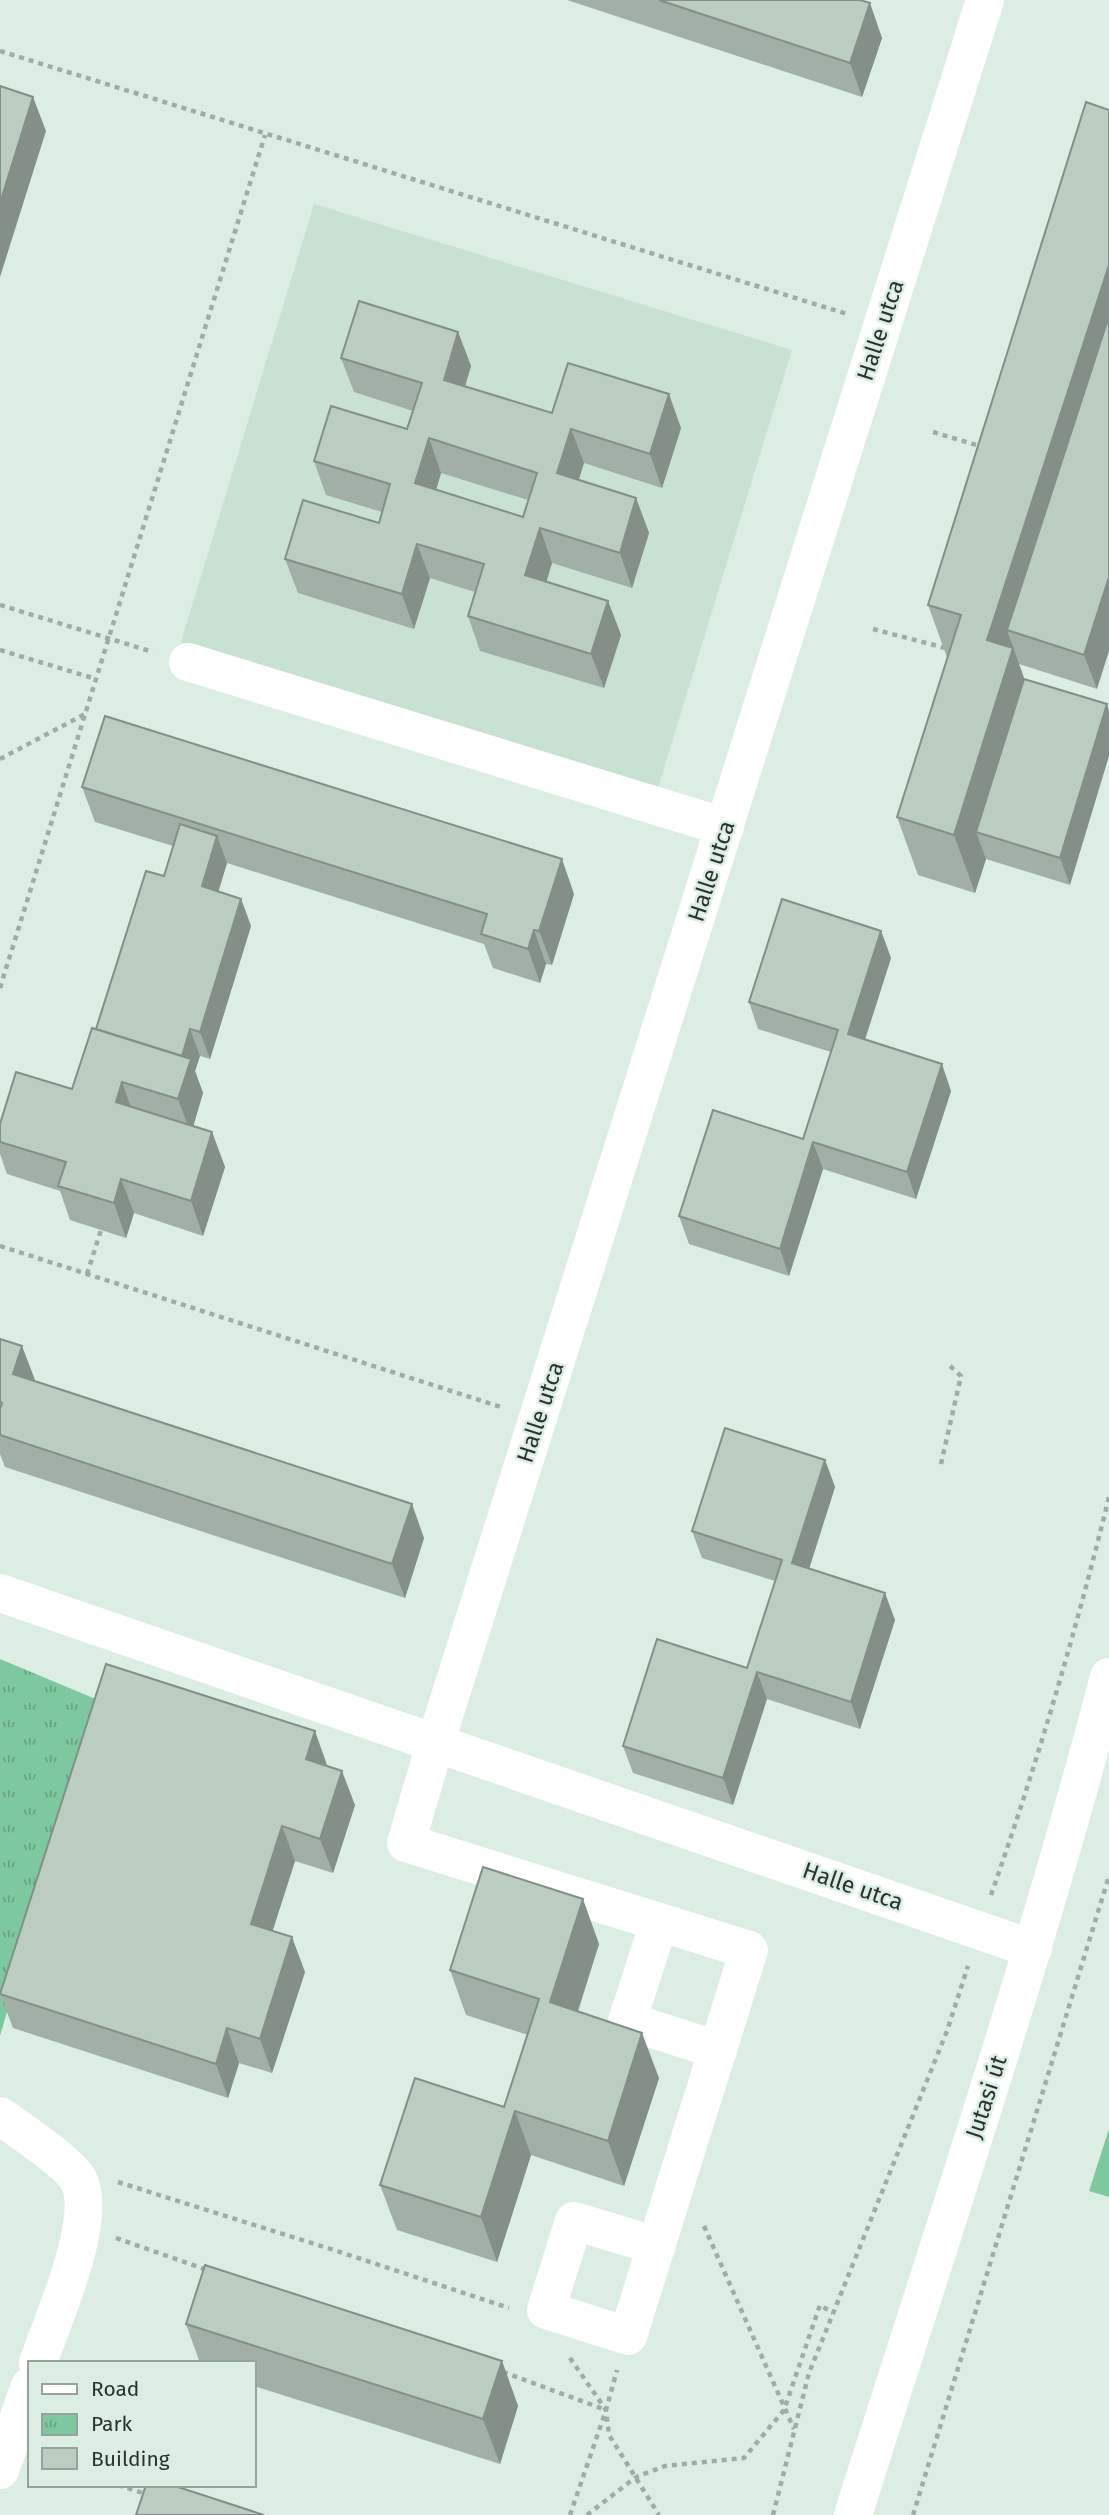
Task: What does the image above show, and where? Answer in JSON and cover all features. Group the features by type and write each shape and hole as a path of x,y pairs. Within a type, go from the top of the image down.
{"street":[{"name":"Halle utca","path":"659,1923 406,1843 985,0"},
{"path":"188,663 724,827"},
{"name":"Halle utca","path":"0,1593 436,1741 1032,1949"},
{"name":"Jutasi út","path":"853,2515 1032,1949 1082,1782 1109,1677"},
{"path":"657,2246 680,2170 718,2050 749,1950 659,1923 628,2021 718,2050"},
{"path":"0,2116 50,2152 79,2180 84,2203 79,2247 39,2361"},
{"path":"0,2470 28,2392"}],"path":[{"path":"0,51 881,325"},
{"path":"0,988 265,135"},
{"path":"933,432 991,449"},
{"path":"0,605 188,663"},
{"path":"873,629 954,650"},
{"path":"0,650 96,679"},
{"path":"0,759 86,713"},
{"path":"88,1274 101,1230"},
{"path":"0,1246 538,1419"},
{"path":"941,1464 961,1376 949,1365"},
{"path":"773,2515 809,2372 947,2031 1034,1766 1084,1599 1109,1497"},
{"path":"913,2515 1109,1876"},
{"path":"680,2170 794,2430"},
{"path":"79,2180 102,2177 518,2311"},
{"path":"82,2226 211,2271"},
{"path":"587,2515 636,2477 665,2466 744,2458 784,2410 821,2305 833,2313"},
{"path":"496,2370 606,2410"},
{"path":"570,2515 611,2388"},
{"path":"606,2410 609,2435 659,2515"},
{"path":"124,2487 157,2498"}],"shaded area":[{"path":"314,204 792,350 658,788 181,642"}],"green space":[{"path":"0,1659 98,1700 0,2036"},
{"path":"1109,2129 1109,2197 1089,2191"}],"building":[{"path":"659,0 860,0 870,3 850,63"},
{"path":"0,86 33,97 0,203"},
{"path":"1086,102 1109,110 1109,265 987,640 1013,648 954,835 897,817 961,615 928,605"},
{"path":"359,301 458,332 444,380 552,413 568,363 669,394 650,454 571,429 557,473 636,498 620,553 540,528 525,575 608,601 591,654 468,616 484,564 417,544 402,594 285,559 303,500 379,523 390,484 314,461 331,406 407,429 422,383 341,358","holes":["429,438 537,473 523,517 415,483"]},
{"path":"1109,316 1109,577 1084,655 1007,630"},
{"path":"1024,679 1107,704 1060,858 976,832"},
{"path":"105,716 562,859 539,931 534,930 528,949 481,934 487,914 82,787"},
{"path":"180,824 217,836 202,886 241,899 200,1032 190,1029 182,1056 96,1029 146,871 164,876"},
{"path":"782,899 881,931 848,1034 942,1064 907,1172 813,1142 780,1249 679,1216 713,1110 803,1139 838,1030 749,1002"},
{"path":"92,1028 191,1059 178,1099 122,1082 116,1102 212,1132 191,1201 121,1179 114,1203 58,1186 66,1162 0,1142 0,1124 16,1072 72,1089"},
{"path":"0,1339 22,1346 13,1374 412,1504 392,1564 0,1435"},
{"path":"725,1428 825,1460 792,1563 885,1593 851,1702 757,1672 723,1778 623,1746 657,1639 747,1668 782,1560 692,1531"},
{"path":"106,1664 315,1731 306,1759 342,1771 320,1839 282,1826 251,1924 292,1937 260,2039 227,2028 216,2064 0,1994"},
{"path":"483,1867 583,1899 550,2002 642,2033 608,2141 515,2111 481,2217 380,2185 415,2078 504,2107 539,1999 450,1970"},
{"path":"205,2265 502,2361 483,2419 186,2324"},
{"path":"145,2487 178,2487 264,2515 136,2515"}]}
